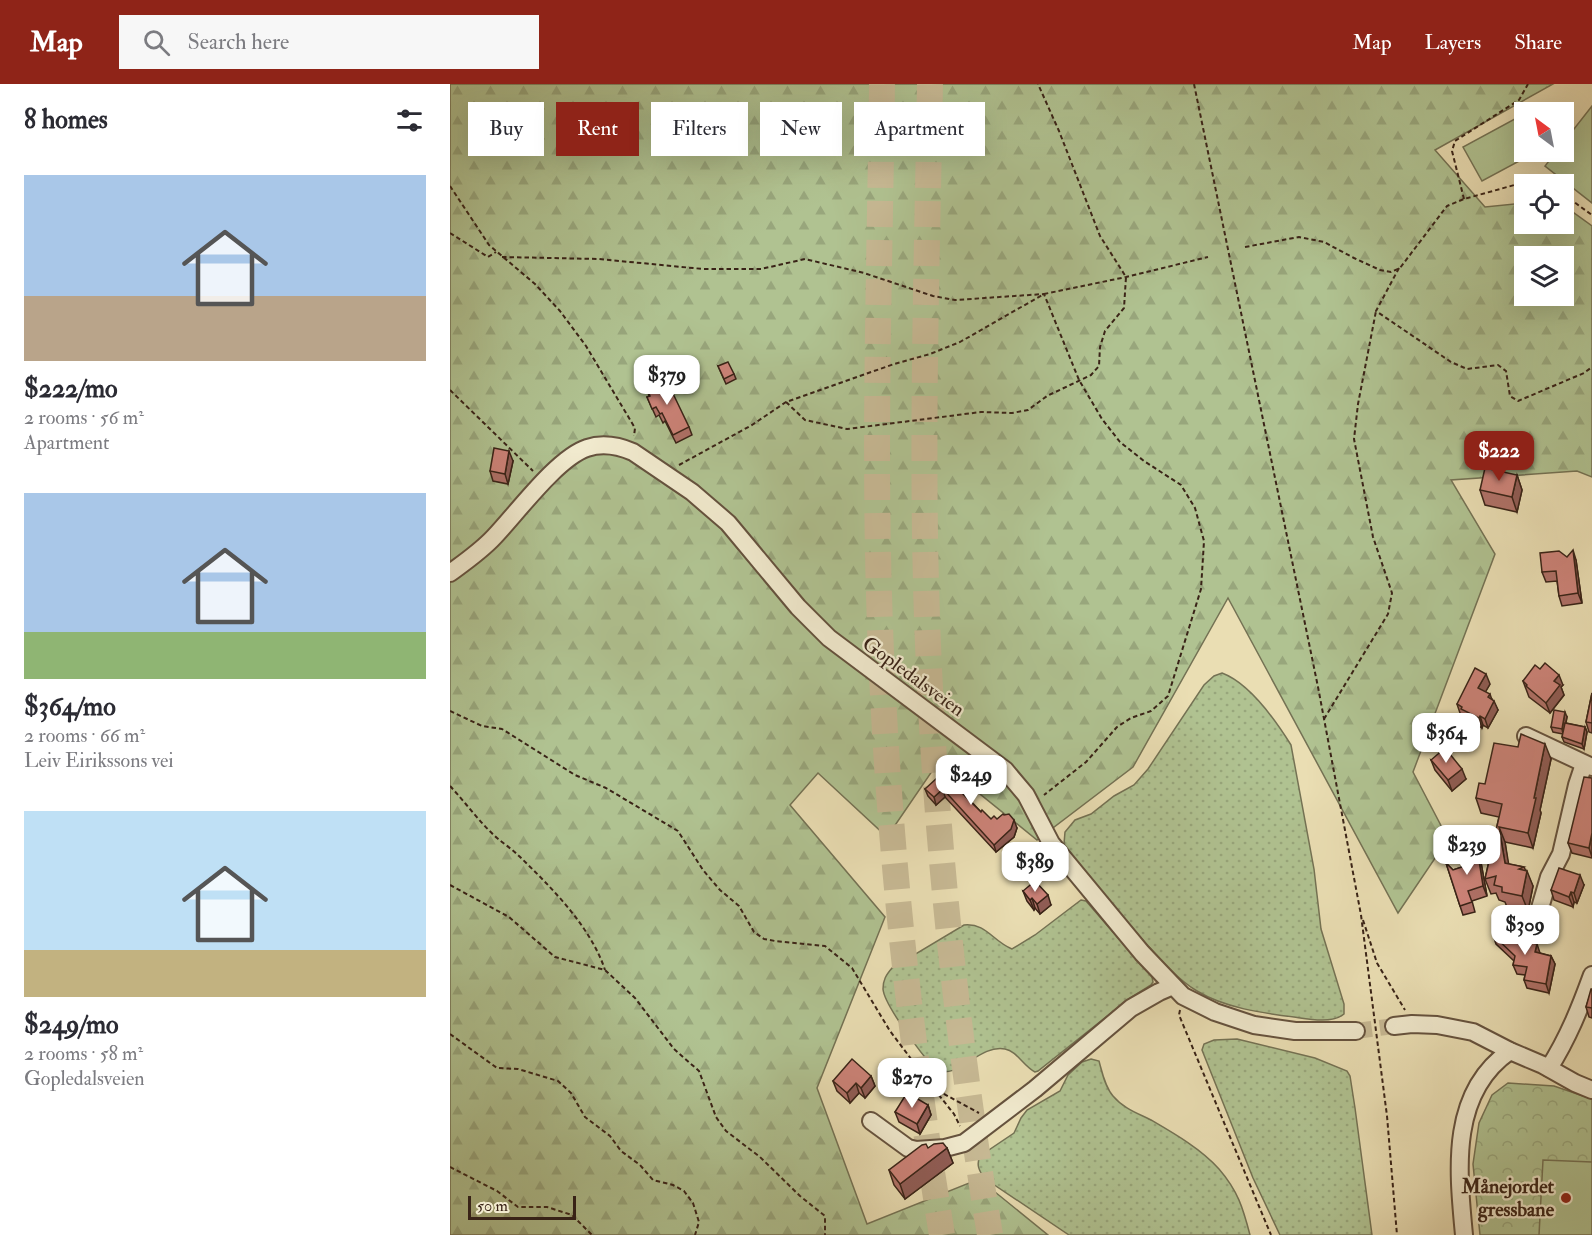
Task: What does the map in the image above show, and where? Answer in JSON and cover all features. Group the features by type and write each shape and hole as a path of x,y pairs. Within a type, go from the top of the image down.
{"street":[{"name":"Gopledalsveien","path":"450,573 492,539 544,482 580,450 612,446 633,452 692,492 728,523 798,607 829,638 1005,770 1032,805 1051,843 1142,953 1178,991 1215,1012 1254,1024 1295,1030 1356,1031"},
{"path":"1526,736 1588,766 1576,785 1561,854 1549,877 1538,915"},
{"path":"1549,1068 1568,1037 1592,975"},
{"path":"871,1120 908,1148 945,1149 963,1143 993,1123 1131,1008 1159,992 1178,991"},
{"path":"1395,1026 1437,1024 1473,1032 1592,1090"},
{"path":"1464,1235 1460,1139 1467,1110 1494,1064 1510,1051"},
{"path":"906,1134 923,1150"}],"path":[{"path":"786,402 805,420 847,429 981,412 1012,413 1028,410 1047,396 1091,375 1099,366 1100,347 1105,331 1124,308 1126,277 1100,236 1038,84"},
{"path":"1194,84 1324,720 1361,915 1387,1116 1397,1235"},
{"path":"1464,199 1452,151 1455,141 1519,100 1528,84"},
{"path":"1324,720 1388,614 1392,593 1373,537 1354,439 1358,404 1376,311 1400,268 1448,206 1464,199 1514,185"},
{"path":"450,186 496,252 535,284 560,311 586,346 635,428 633,452"},
{"path":"1574,202 1592,215"},
{"path":"450,233 488,257 496,252"},
{"path":"1245,247 1299,237 1324,242 1380,270 1391,272 1400,268"},
{"path":"502,257 599,259 703,269 761,269 805,259 858,272 933,296 955,300 1044,294 1208,257"},
{"path":"1032,805 1086,762 1117,727 1131,718 1151,711 1168,696 1201,589 1204,541 1195,508 1181,485 1120,442 1102,418 1079,380 1044,294"},
{"path":"676,465 682,465 742,431 786,402 960,342 1044,294"},
{"path":"1376,311 1451,362 1467,369 1498,365 1506,371 1509,396 1518,401 1584,373 1592,367"},
{"path":"450,390 511,447 544,482"},
{"path":"450,711 482,726 502,729 575,775 606,788 670,825 685,840 712,882 739,906 754,932 764,939 825,945 852,968 890,1031 959,1122 963,1131 963,1143"},
{"path":"450,786 496,837 518,854 567,908 587,933 605,970 635,998 674,1049 699,1071 716,1117 726,1131 760,1157 800,1196 825,1216 825,1235"},
{"path":"450,885 509,917 555,957 605,970"},
{"path":"1361,915 1377,963 1412,1024"},
{"path":"1178,991 1179,1015 1271,1235"},
{"path":"450,1034 497,1068 519,1069 558,1081 571,1093 585,1117 610,1136 621,1151 640,1165 653,1180 673,1185 684,1191 693,1203 699,1222 695,1235"},
{"path":"933,1088 963,1103 993,1123"},
{"path":"450,1167 497,1191 518,1207 547,1208 572,1215 592,1235"}],"green space":[{"path":"450,84 1553,84 1521,102 1514,102 1514,106 1435,150 1485,207 1514,204 1514,234 1574,234 1574,213 1592,226 1592,477 1577,471 1451,480 1495,554 1413,772 1448,839 1398,913 1228,598 1133,767 1037,840 939,761 887,837 818,773 790,805 885,917 817,1088 867,1224 979,1179 1048,1235 450,1235"},
{"path":"1592,106 1592,203 1574,189 1574,174 1555,174 1545,166 1548,162 1574,162 1574,129"},
{"path":"1514,119 1514,162 1517,162 1482,181 1463,147"},
{"path":"1222,673 1252,694 1270,714 1291,745 1314,869 1321,929 1344,1004 1344,1014 1333,1019 1313,1020 1232,1006 1197,991 1155,954 1078,864 1064,844 1065,832 1075,820 1091,814 1114,796 1134,785 1148,769 1204,685 1214,676"},
{"path":"1081,900 1086,901 1152,977 1151,985 1130,998 1038,1071 1031,1070 1013,1053 1005,1049 986,1052 952,1071 944,1072 935,1069 905,1030 885,996 884,983 892,968 964,925 972,925 984,930 1012,949 1035,935"},
{"path":"1237,1039 1315,1058 1347,1071 1350,1076 1355,1108 1372,1235 1280,1235 1253,1178 1202,1050 1204,1044 1214,1040"},
{"path":"1091,1059 1099,1061 1108,1088 1117,1100 1187,1142 1219,1169 1239,1200 1250,1235 1069,1235 984,1178 978,1162 980,1156 1014,1133 1027,1110 1060,1091 1068,1075 1082,1062"},
{"path":"1508,1083 1554,1086 1592,1099 1592,1235 1480,1235 1473,1164 1479,1123 1492,1095"},
{"name":"Månejordet gressbane","path":"1543,1160 1592,1162 1592,1235 1539,1235"}],"building":[{"path":"728,362 734,374 724,379 718,366"},
{"path":"686,365 692,376 676,384 670,373"},
{"path":"666,379 689,427 673,435 662,413 660,414 656,407 652,409 647,397 650,396 647,388"},
{"path":"494,448 509,451 505,474 490,471"},
{"path":"1485,468 1517,475 1512,497 1480,490"},
{"path":"1573,550 1578,593 1559,596 1556,571 1542,572 1540,553 1559,551 1567,557"},
{"path":"1545,663 1559,675 1554,681 1560,685 1546,703 1523,681 1535,665 1540,669"},
{"path":"1475,668 1486,674 1478,688 1490,694 1488,697 1494,701 1485,719 1461,709 1462,707 1457,704"},
{"path":"1592,693 1592,723 1586,722"},
{"path":"1554,710 1565,712 1562,729 1551,727"},
{"path":"1565,723 1585,727 1582,744 1562,737"},
{"path":"1521,734 1545,744 1528,833 1499,827 1505,863 1524,867 1519,869 1527,871 1522,896 1502,892 1502,887 1494,885 1496,876 1485,879 1502,804 1476,798 1479,783 1485,784 1494,743 1518,747"},
{"path":"1445,748 1462,769 1448,780 1431,760"},
{"path":"949,767 969,789 963,794 981,812 982,810 991,819 994,816 997,819 1003,814 1009,814 1014,820 1011,829 994,845 943,789 934,797 925,789"},
{"path":"1584,777 1592,778 1592,833 1589,848 1568,843"},
{"path":"1477,848 1483,886 1468,891 1472,902 1460,906 1446,863 1453,870 1465,866 1462,850"},
{"path":"1559,868 1580,875 1574,893 1571,892 1569,897 1551,890"},
{"path":"1035,881 1048,895 1037,904 1032,898 1030,900 1023,891"},
{"path":"1504,924 1521,941 1537,944 1535,952 1551,956 1546,984 1524,980 1527,967 1513,965 1515,956 1493,935"},
{"path":"1592,989 1592,1008 1586,1007"},
{"path":"852,1059 871,1076 861,1088 856,1083 847,1093 833,1081"},
{"path":"911,1095 928,1105 917,1124 895,1112 905,1096 909,1098"},
{"path":"943,1143 947,1148 900,1184 889,1170 922,1145 926,1144 928,1148 934,1144"}],"tunnel":[{"path":"882,84 877,467 879,595 886,755 908,996 942,1235"},
{"path":"930,84 925,351 925,551 930,696 948,928 967,1082 990,1235"},
{"path":"1356,1031 1394,1026"}],"place":[{"name":"Månejordet gressbane","path":"1566,1198"}]}
